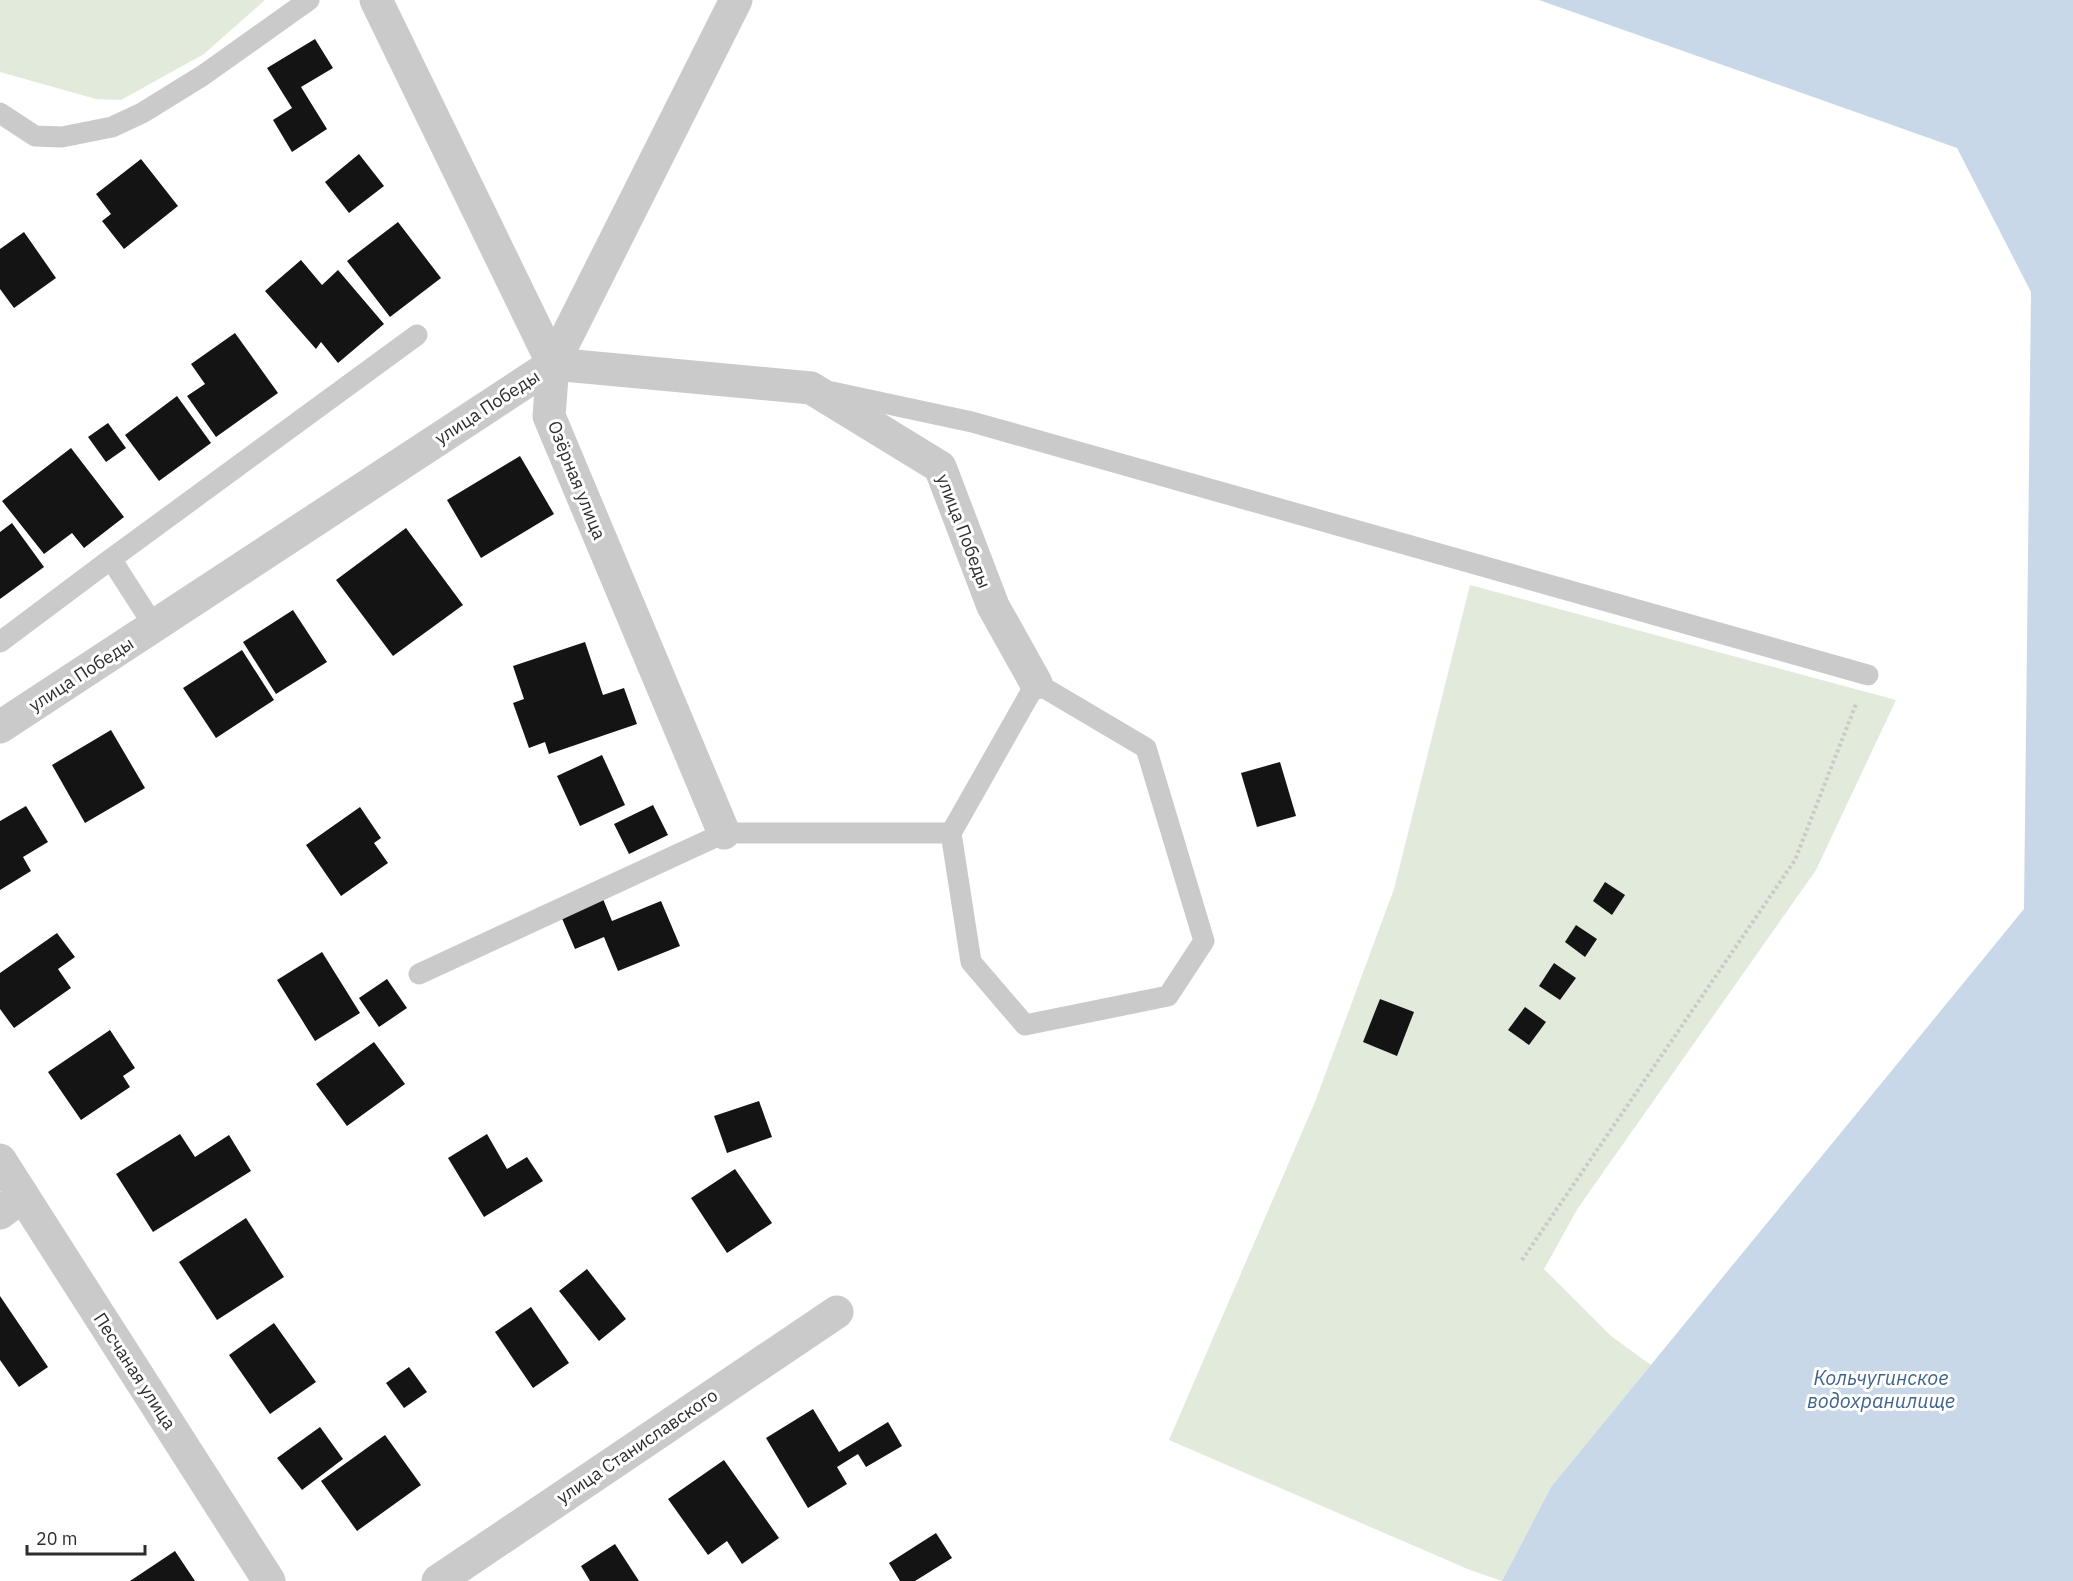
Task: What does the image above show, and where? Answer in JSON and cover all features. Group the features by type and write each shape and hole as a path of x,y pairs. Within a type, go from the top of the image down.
{"street":[{"path":"376,0 553,363"},
{"path":"553,363 736,0"},
{"name":"улица Победы","path":"0,727 553,363 811,388 940,467 993,606 1036,683"},
{"name":"Озёрная улица","path":"553,363 549,416 724,833"},
{"name":"Песчаная улица","path":"0,1160 12,1205 269,1581"},
{"name":"улица Станиславского","path":"438,1581 837,1311"}],"lane":[{"path":"0,129 35,136 62,137 112,127 142,113 202,76 309,0"},
{"path":"0,112 35,136"},
{"path":"0,642 417,335"},
{"path":"811,388 972,422 1868,675"},
{"path":"111,559 154,626"},
{"path":"1036,683 1146,748 1204,941 1168,996 1025,1025 971,962 951,833 1036,683"},
{"path":"419,974 724,833 951,833"}],"path":[{"path":"1522,1260 1795,860 1868,675"}],"green space":[{"path":"0,0 265,0 204,54 121,100 96,99 0,72"},
{"path":"1470,585 1896,700 1816,870 1578,1208 1544,1269 1611,1336 1651,1365 1551,1487 1502,1581 1470,1570 1169,1440 1315,1102 1394,889"}],"water":[{"name":"Кольчугинское водохранилище","path":"1539,0 2073,0 2073,1581 1502,1581 1551,1487 2024,909 2031,292 1957,148"}],"building":[{"path":"315,39 333,68 301,87 327,129 292,152 273,120 292,108 267,68"},
{"path":"359,154 384,186 349,213 325,182"},
{"path":"141,159 178,206 124,249 102,221 111,214 96,194"},
{"path":"398,222 441,278 390,317 347,261"},
{"path":"24,232 56,278 14,308 0,289 0,249"},
{"path":"301,260 322,285 338,270 384,324 338,363 321,342 316,349 265,291"},
{"path":"235,333 278,393 216,437 187,396 205,384 191,364"},
{"path":"177,396 211,443 159,481 125,435"},
{"path":"108,423 126,448 106,462 88,437"},
{"path":"71,448 124,517 84,548 72,533 44,554 2,501"},
{"path":"520,456 554,514 481,558 447,500"},
{"path":"12,523 44,567 0,599 0,532"},
{"path":"406,528 463,605 393,656 336,580"},
{"path":"293,610 327,662 276,694 243,642"},
{"path":"585,642 603,695 624,688 637,724 549,754 545,742 529,748 513,703 524,699 513,666"},
{"path":"242,650 274,700 216,738 183,688"},
{"path":"111,730 145,788 85,823 52,765"},
{"path":"602,755 625,805 580,826 557,776"},
{"path":"1280,762 1296,816 1257,827 1241,773"},
{"path":"653,805 668,835 629,854 614,824"},
{"path":"26,806 48,842 23,857 31,871 0,890 0,821"},
{"path":"360,807 381,838 374,843 388,863 341,896 306,845"},
{"path":"1605,882 1625,895 1612,915 1593,901"},
{"path":"603,899 612,921 661,901 680,946 618,971 604,937 575,949 561,916"},
{"path":"1576,925 1597,939 1585,957 1565,942"},
{"path":"57,933 75,957 58,969 71,988 14,1028 0,1009 0,973"},
{"path":"322,952 360,1013 315,1041 277,980"},
{"path":"1554,963 1576,978 1560,1000 1539,986"},
{"path":"387,979 407,1008 379,1027 359,998"},
{"path":"1380,999 1414,1012 1397,1056 1363,1042"},
{"path":"1525,1007 1546,1022 1529,1045 1508,1030"},
{"path":"110,1030 135,1068 123,1076 130,1087 81,1120 48,1072"},
{"path":"374,1042 405,1084 347,1126 316,1084"},
{"path":"759,1101 772,1137 727,1153 714,1116"},
{"path":"180,1134 195,1157 229,1135 251,1171 153,1232 116,1174"},
{"path":"487,1134 507,1169 527,1157 543,1181 484,1217 448,1158"},
{"path":"735,1169 772,1223 727,1253 691,1198"},
{"path":"246,1218 284,1277 217,1320 179,1262"},
{"path":"587,1269 626,1319 599,1341 559,1291"},
{"path":"0,1296 48,1367 19,1387 0,1360"},
{"path":"531,1307 569,1363 533,1388 495,1332"},
{"path":"274,1323 316,1382 270,1414 229,1355"},
{"path":"409,1367 427,1392 404,1408 386,1383"},
{"path":"813,1409 839,1452 888,1422 902,1446 866,1467 858,1454 837,1467 847,1484 808,1508 766,1438"},
{"path":"320,1427 343,1459 302,1490 277,1458"},
{"path":"385,1435 421,1485 357,1531 321,1481"},
{"path":"724,1460 779,1538 742,1564 727,1541 708,1555 668,1499"},
{"path":"936,1533 952,1558 915,1581 900,1581 889,1563"},
{"path":"615,1544 639,1581 590,1581 581,1566"},
{"path":"175,1551 195,1581 130,1581"}]}
